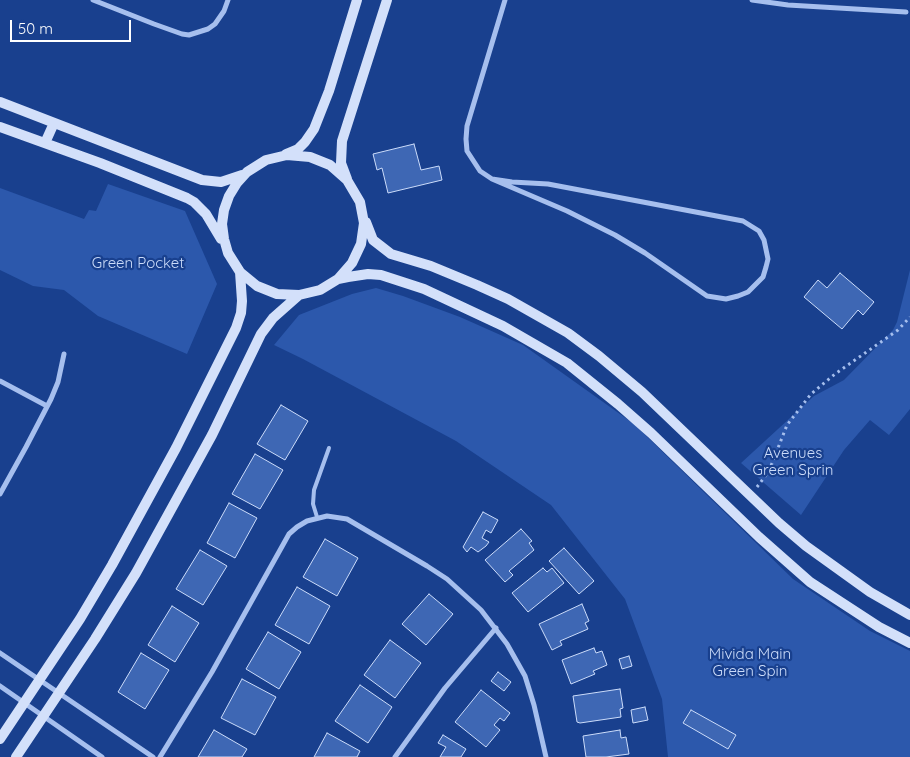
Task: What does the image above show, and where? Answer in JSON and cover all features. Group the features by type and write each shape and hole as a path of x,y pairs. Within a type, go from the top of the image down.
{"street":[{"path":"93,0 154,24 189,35 208,29 215,24 224,11 228,0"},
{"path":"0,102 202,180 221,182 240,177 266,160 298,148 314,129 357,0"},
{"path":"388,0 342,140 341,163 347,180 360,202 369,232 374,240 381,248 391,254 431,266 508,299 568,333 642,392 799,541 833,567 886,602 910,615"},
{"path":"492,179 548,184 743,221 758,231 764,240 768,258 763,277 748,292 738,296 726,299 707,296 645,253 615,235 567,211 492,179 480,171 468,151 466,138 472,109 505,0"},
{"path":"752,0 788,5 906,12"},
{"path":"44,143 54,123"},
{"path":"0,127 100,164 194,202 212,222 240,272 256,286 277,294 299,295 320,290 338,279 352,263 361,244 364,223 360,202"},
{"path":"266,160 287,155 310,157 330,165 347,180"},
{"path":"228,253 222,224 224,210 236,183 247,172"},
{"path":"0,739 80,619 176,448 236,328 241,313 242,301 240,272"},
{"path":"338,279 368,274 381,275 416,286 503,326 567,363 645,427 759,537 792,566 843,604 879,627 910,643"},
{"path":"16,757 126,590 161,531 212,435 261,334 273,318 299,295"},
{"path":"0,494 58,382 64,354"},
{"path":"0,381 47,406"},
{"path":"160,757 216,664 289,534 297,527 317,518 327,516 347,520 427,566 465,594 496,628 525,676 537,714 546,757"},
{"path":"395,757 445,688 496,628"},
{"path":"0,653 153,757"},
{"path":"0,686 102,757"}],"lane":[{"path":"317,518 313,504 314,490 329,448"}],"path":[{"path":"750,496 769,471 787,425 811,394 835,374 898,330 910,317"}],"green space":[{"name":"Green Pocket","path":"108,184 185,211 217,284 187,354 98,316 64,290 33,286 0,270 0,188 84,219 89,210 96,211"},
{"name":"Avenues Green Sprin","path":"910,270 910,409 889,435 870,420 844,450 801,515 741,463 814,396 844,380 893,330 897,322"},
{"name":"Mivida Main Green Spin","path":"376,288 460,317 523,345 634,424 793,579 870,631 910,651 910,757 668,757 662,699 625,599 551,505 456,441 274,345 299,315 352,294"}],"building":[{"path":"414,144 421,170 439,166 442,180 388,193 382,168 377,170 373,154"},
{"path":"840,273 874,302 863,315 858,310 842,329 804,297 818,280 827,288"},
{"path":"281,405 308,421 285,460 257,444"},
{"path":"255,454 283,470 260,509 232,494"},
{"path":"229,503 257,518 235,558 207,543"},
{"path":"483,512 498,520 491,533 486,530 482,538 489,542 486,546 478,552 471,547 467,552 463,547"},
{"path":"521,529 532,541 529,543 534,550 509,571 513,575 505,582 485,560"},
{"path":"325,539 358,558 337,596 303,577"},
{"path":"564,548 594,581 579,594 549,561"},
{"path":"200,550 227,566 203,605 176,589"},
{"path":"543,568 547,572 552,568 564,583 528,612 512,593"},
{"path":"297,587 330,606 309,644 275,625"},
{"path":"429,594 453,614 426,645 402,624"},
{"path":"582,604 589,621 585,623 588,629 560,641 562,645 552,650 539,624"},
{"path":"172,606 199,623 175,662 148,645"},
{"path":"268,632 301,652 279,689 246,669"},
{"path":"390,640 421,663 395,698 364,675"},
{"path":"594,648 596,653 602,651 607,665 593,671 595,674 571,684 562,660"},
{"path":"141,653 169,670 145,709 118,692"},
{"path":"629,656 632,666 622,669 619,659"},
{"path":"498,672 511,682 504,691 491,681"},
{"path":"242,679 276,697 255,735 221,718"},
{"path":"360,685 392,707 368,743 335,721"},
{"path":"620,689 623,708 620,709 621,717 577,722 573,696"},
{"path":"481,690 510,713 504,721 500,718 494,725 500,730 486,747 455,722"},
{"path":"645,707 648,720 633,723 631,710"},
{"path":"691,710 736,735 728,749 683,723"},
{"path":"214,730 247,749 242,757 198,757"},
{"path":"620,730 621,738 626,737 629,754 586,757 583,736"},
{"path":"327,733 360,751 357,757 314,757"},
{"path":"443,735 466,749 461,757 440,757 446,747 438,743"}]}
